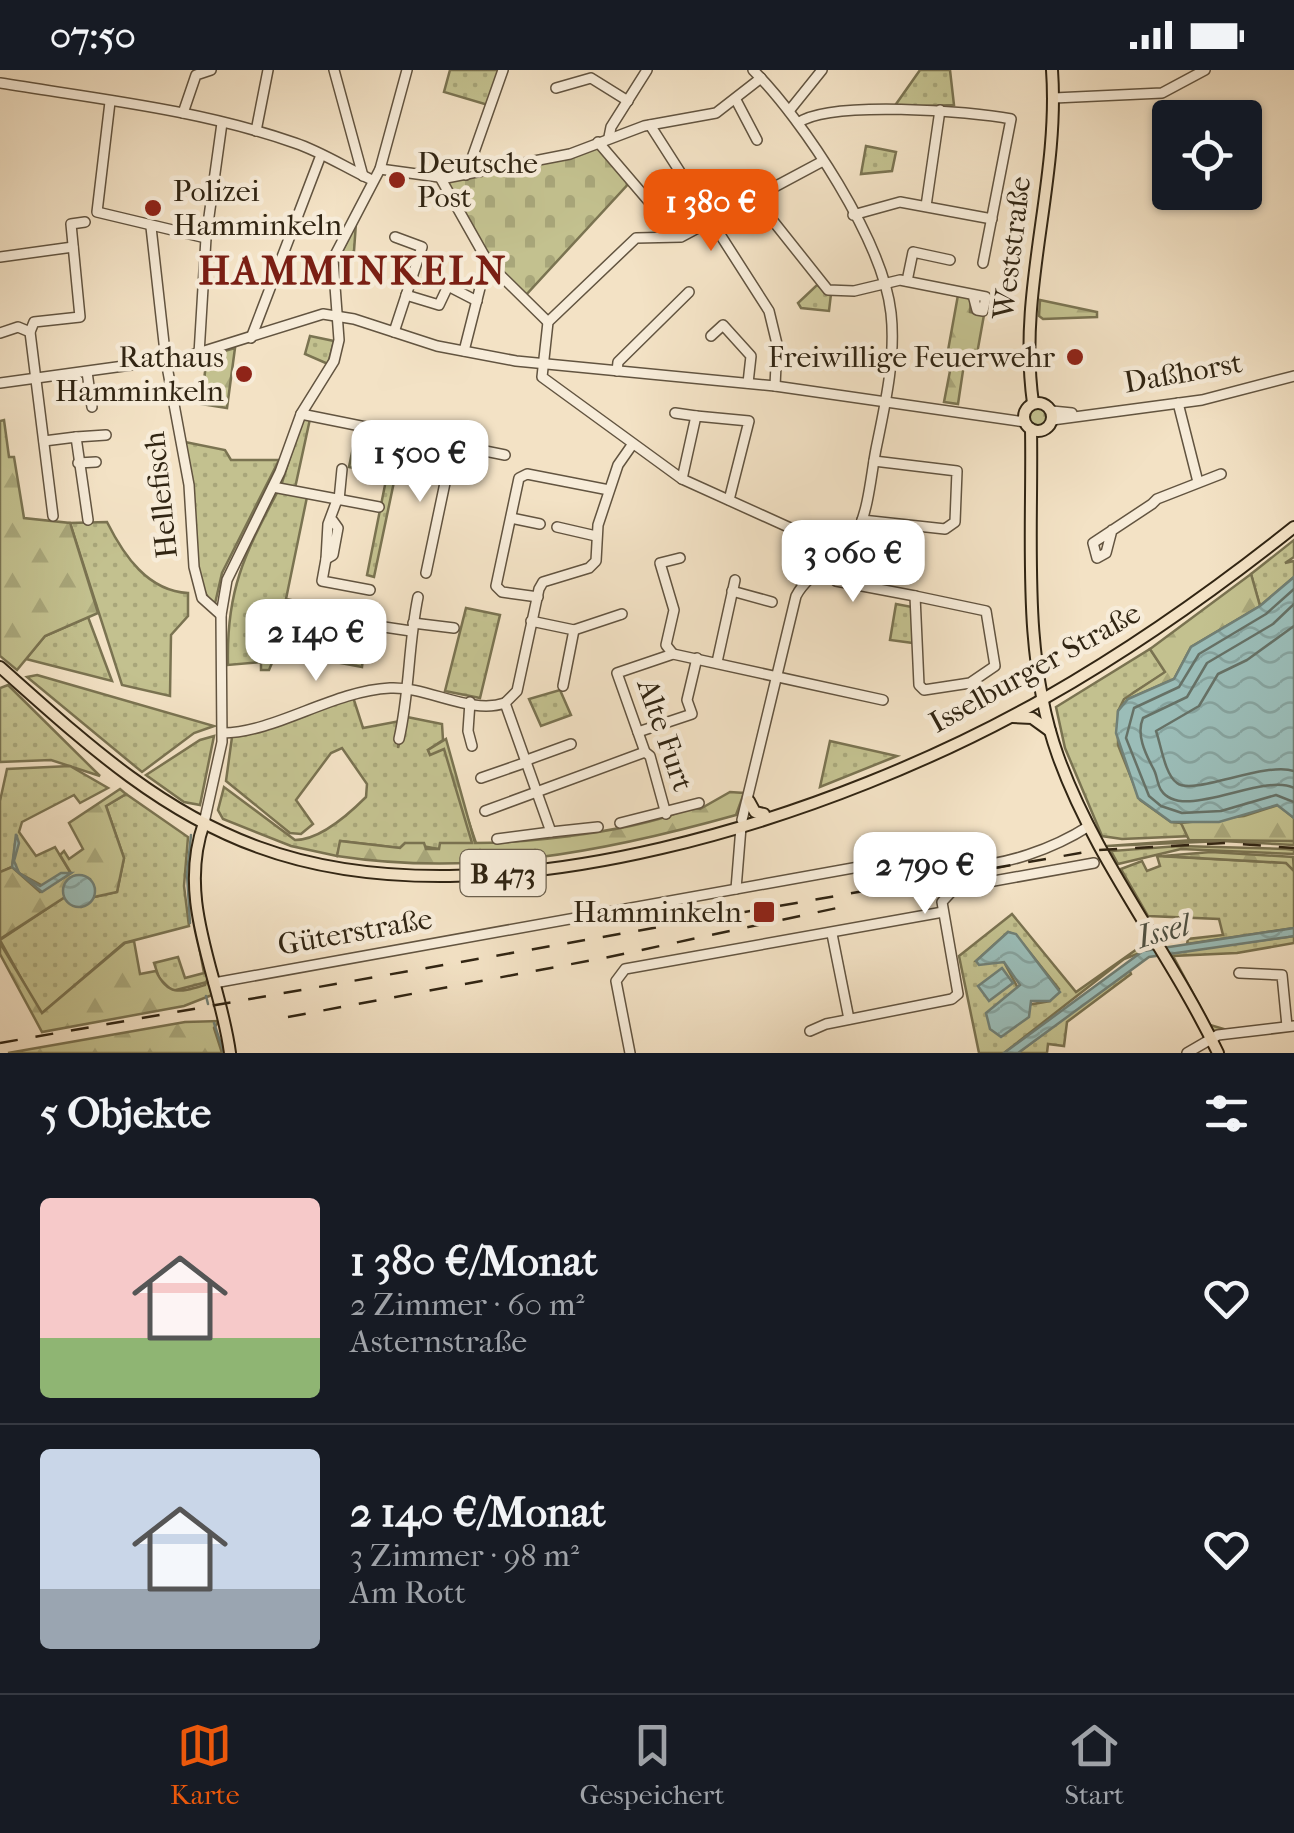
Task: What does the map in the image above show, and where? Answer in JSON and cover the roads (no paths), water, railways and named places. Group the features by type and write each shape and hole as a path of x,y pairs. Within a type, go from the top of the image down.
{"main road":[{"name":"Weststraße","path":"1052,70 1054,98 1028,316 1027,371 1032,452 1032,586 1043,700 1050,731 1090,826 1218,1053"},
{"path":"1046,404 1052,415 1031,420 1046,404"},
{"name":"Isselburger Straße","path":"204,823 278,854 406,875 521,872 701,836 885,774 1043,700 1166,623 1294,527"},
{"name":"B 473","path":"0,667 114,768 204,823"},
{"path":"1003,720 1027,716 1050,731"},
{"path":"748,801 755,812 764,814"},
{"name":"Isselburger Straße","path":"742,823 778,812"},
{"path":"204,823 195,887 202,942 230,1053"}],"street":[{"path":"183,114 196,74 211,70"},
{"path":"256,132 268,70"},
{"path":"334,70 367,178"},
{"path":"204,823 219,770 223,733 221,615 232,566 272,486 300,414 334,360 337,316 333,258 367,178 380,169 407,70"},
{"path":"466,176 503,70"},
{"path":"609,137 647,70"},
{"path":"789,111 822,70"},
{"path":"1054,98 1162,92 1204,70"},
{"path":"380,169 441,178 570,154 650,125 716,113 736,100 757,74 798,123 853,215 885,284 892,324 886,400 862,520 848,548 807,580 796,596 742,823 736,889"},
{"path":"556,88 590,78 628,101"},
{"path":"0,84 183,114 256,132 322,155 367,178"},
{"path":"736,100 756,140"},
{"path":"110,102 97,212 206,238"},
{"path":"798,123 821,113 940,110 1011,120 983,263"},
{"path":"926,206 940,110"},
{"path":"199,354 206,238 222,124"},
{"path":"650,125 769,311 777,344 775,386"},
{"path":"598,142 657,210"},
{"path":"251,338 322,155"},
{"path":"822,161 753,198 752,203 681,237 636,238 548,322 544,381 682,479 797,531 825,567 845,584 915,596 986,611 995,666 970,683 924,690 919,684 915,596"},
{"path":"441,178 489,264 548,322"},
{"path":"752,203 762,208 828,290 854,292 907,282 973,295"},
{"path":"853,215 883,204 926,206 992,219"},
{"path":"52,516 30,332 34,322 80,317 71,224 86,222"},
{"name":"Hellefisch","path":"151,227 166,361 189,485 198,587 221,615"},
{"path":"394,332 422,246 395,237"},
{"path":"0,256 74,248"},
{"path":"907,282 914,252 950,260"},
{"path":"406,295 439,305 448,286 477,301"},
{"path":"464,352 480,288"},
{"path":"617,371 618,362 689,292"},
{"path":"0,383 199,354 313,315 337,316 464,352 775,386 1031,420"},
{"path":"712,336 722,325 751,356 748,383"},
{"path":"0,333 18,326 30,332"},
{"path":"88,372 92,407"},
{"name":"Daßhorst","path":"1052,415 1178,403 1294,376"},
{"path":"1178,403 1198,482"},
{"path":"675,413 749,421 729,500"},
{"path":"300,414 505,454"},
{"path":"682,479 696,416"},
{"path":"44,441 106,434"},
{"path":"76,437 88,520"},
{"path":"426,573 453,444"},
{"path":"506,703 516,691 543,582 589,568 598,554 596,536 609,490 632,444"},
{"path":"862,520 945,529 954,522 957,471 874,461"},
{"path":"78,463 96,462"},
{"path":"342,469 333,521 328,524 322,581 370,590"},
{"path":"538,597 502,592 496,586 522,474 609,490"},
{"path":"1112,530 1163,496 1221,474"},
{"path":"272,486 379,508"},
{"path":"511,518 540,524"},
{"path":"558,527 596,536"},
{"path":"680,558 660,563 674,610 666,645 672,654 883,700"},
{"path":"717,662 734,585 772,602"},
{"path":"400,739 418,597"},
{"path":"531,621 574,630 622,614"},
{"path":"384,626 454,628"},
{"path":"563,686 574,630"},
{"name":"Alte Furt","path":"666,814 650,756 644,752 617,673 672,654"},
{"path":"638,732 692,714 687,700 697,658"},
{"path":"223,733 340,696 406,689 470,702 506,703"},
{"path":"470,702 468,731 472,746"},
{"path":"506,703 550,832"},
{"path":"481,778 571,744"},
{"path":"485,812 644,752"},
{"name":"Alte Furt","path":"620,823 699,803"},
{"name":"Güterstraße","path":"214,983 914,857 961,866 1004,859 1056,847 1090,826"},
{"path":"497,839 598,827"},
{"path":"810,1031 848,1019 952,999 958,994 944,912 944,895 955,888 1094,863"},
{"path":"630,1053 616,981 625,969 944,912"},
{"path":"832,934 848,1019"},
{"path":"1187,1053 1211,1039 1291,1026 1289,985 1282,976 1238,972"}],"water":[{"path":"1294,577 1294,818 1277,805 1219,822 1171,822 1138,798 1116,733 1118,711 1128,699 1174,679 1191,647 1260,606"},
{"path":"16,834 19,843 14,861 19,873 12,867"},
{"path":"20,873 40,886 61,873 71,873 42,892"},
{"path":"79,875 90,880 95,891 90,902 79,907 68,902 63,891 68,880"},
{"path":"1294,928 1294,936 1149,957 1018,1053 1004,1053 1143,951"},
{"path":"1008,932 1016,934 1060,992 1050,1001 1031,1001 1029,1017 1001,1037 990,1029 986,1013 1020,985 1004,962 979,965 976,961"},
{"path":"1002,968 1013,983 989,1001 978,986"}],"waterway":[{"path":"190,923 187,874 191,835"},
{"path":"206,996 208,1004"},
{"path":"214,1023 224,1053"}],"railway":[{"path":"0,1043 1097,850 1226,843 1294,848"},
{"path":"288,1017 604,958 837,908"}],"place":[{"name":"Deutsche Post","path":"397,180"},
{"name":"Polizei Hamminkeln","path":"153,208"},
{"name":"Freiwillige Feuerwehr","path":"1075,357"},
{"name":"Rathaus Hamminkeln","path":"244,374"},
{"name":"Hamminkeln","path":"764,912"}],"district":[{"name":"HAMMINKELN","path":"353,271"}],"water label":[{"name":"Issel","path":"1163,931"}]}
